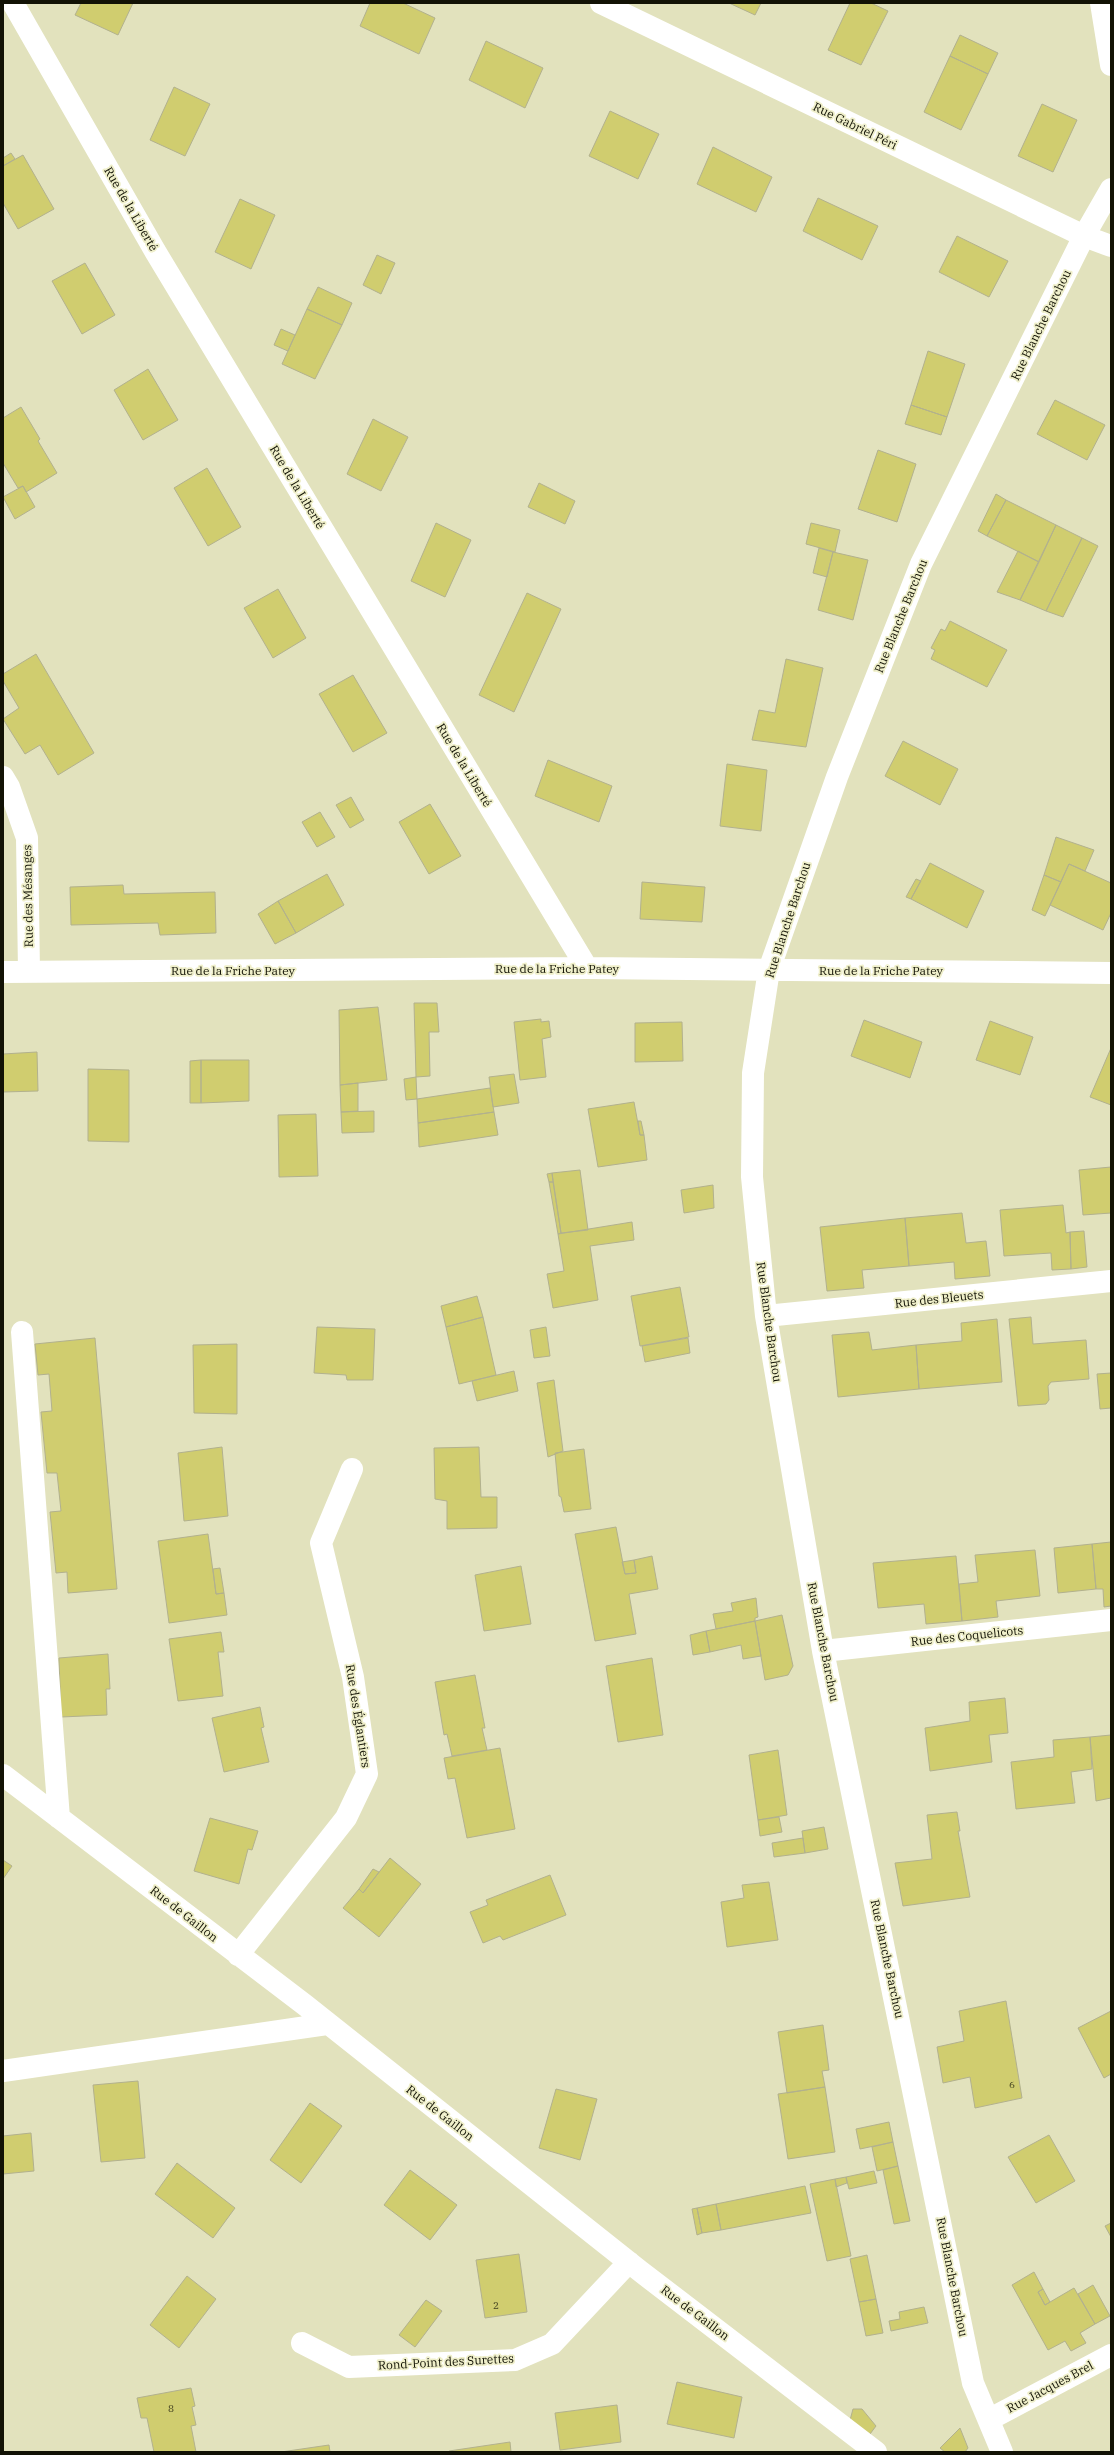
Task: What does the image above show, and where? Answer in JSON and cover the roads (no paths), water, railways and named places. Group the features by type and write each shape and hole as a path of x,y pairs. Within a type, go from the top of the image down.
{"street":[{"name":"Rue de la Liberté","path":"13,3 155,251 587,968"},
{"name":"Rue Gabriel Péri","path":"601,3 1084,236 1111,246"},
{"path":"1101,3 1111,65"},
{"name":"Rue Blanche Barchou","path":"1002,2452 990,2419 973,2383 823,1651 766,1316 752,1177 753,1073 769,970 837,777 921,564 1084,236 1111,188"},
{"name":"Rue des Mésanges","path":"3,777 9,787 27,838 29,972"},
{"name":"Rue de la Friche Patey","path":"3,972 587,968 1111,973"},
{"name":"Rue des Bleuets","path":"766,1316 1111,1282"},
{"path":"22,1332 59,1818"},
{"name":"Rue des Églantiers","path":"238,1955 346,1818 367,1774 353,1677 321,1543 352,1469"},
{"name":"Rue des Coquelicots","path":"823,1651 1111,1620"},
{"name":"Rue de Gaillon","path":"3,1775 327,2024 629,2262 876,2452"},
{"path":"3,2071 327,2024"},
{"name":"Rond-Point des Surettes","path":"302,2343 349,2367 514,2360 552,2344 629,2262"},
{"name":"Rue Jacques Brel","path":"990,2419 1111,2355"}]}
